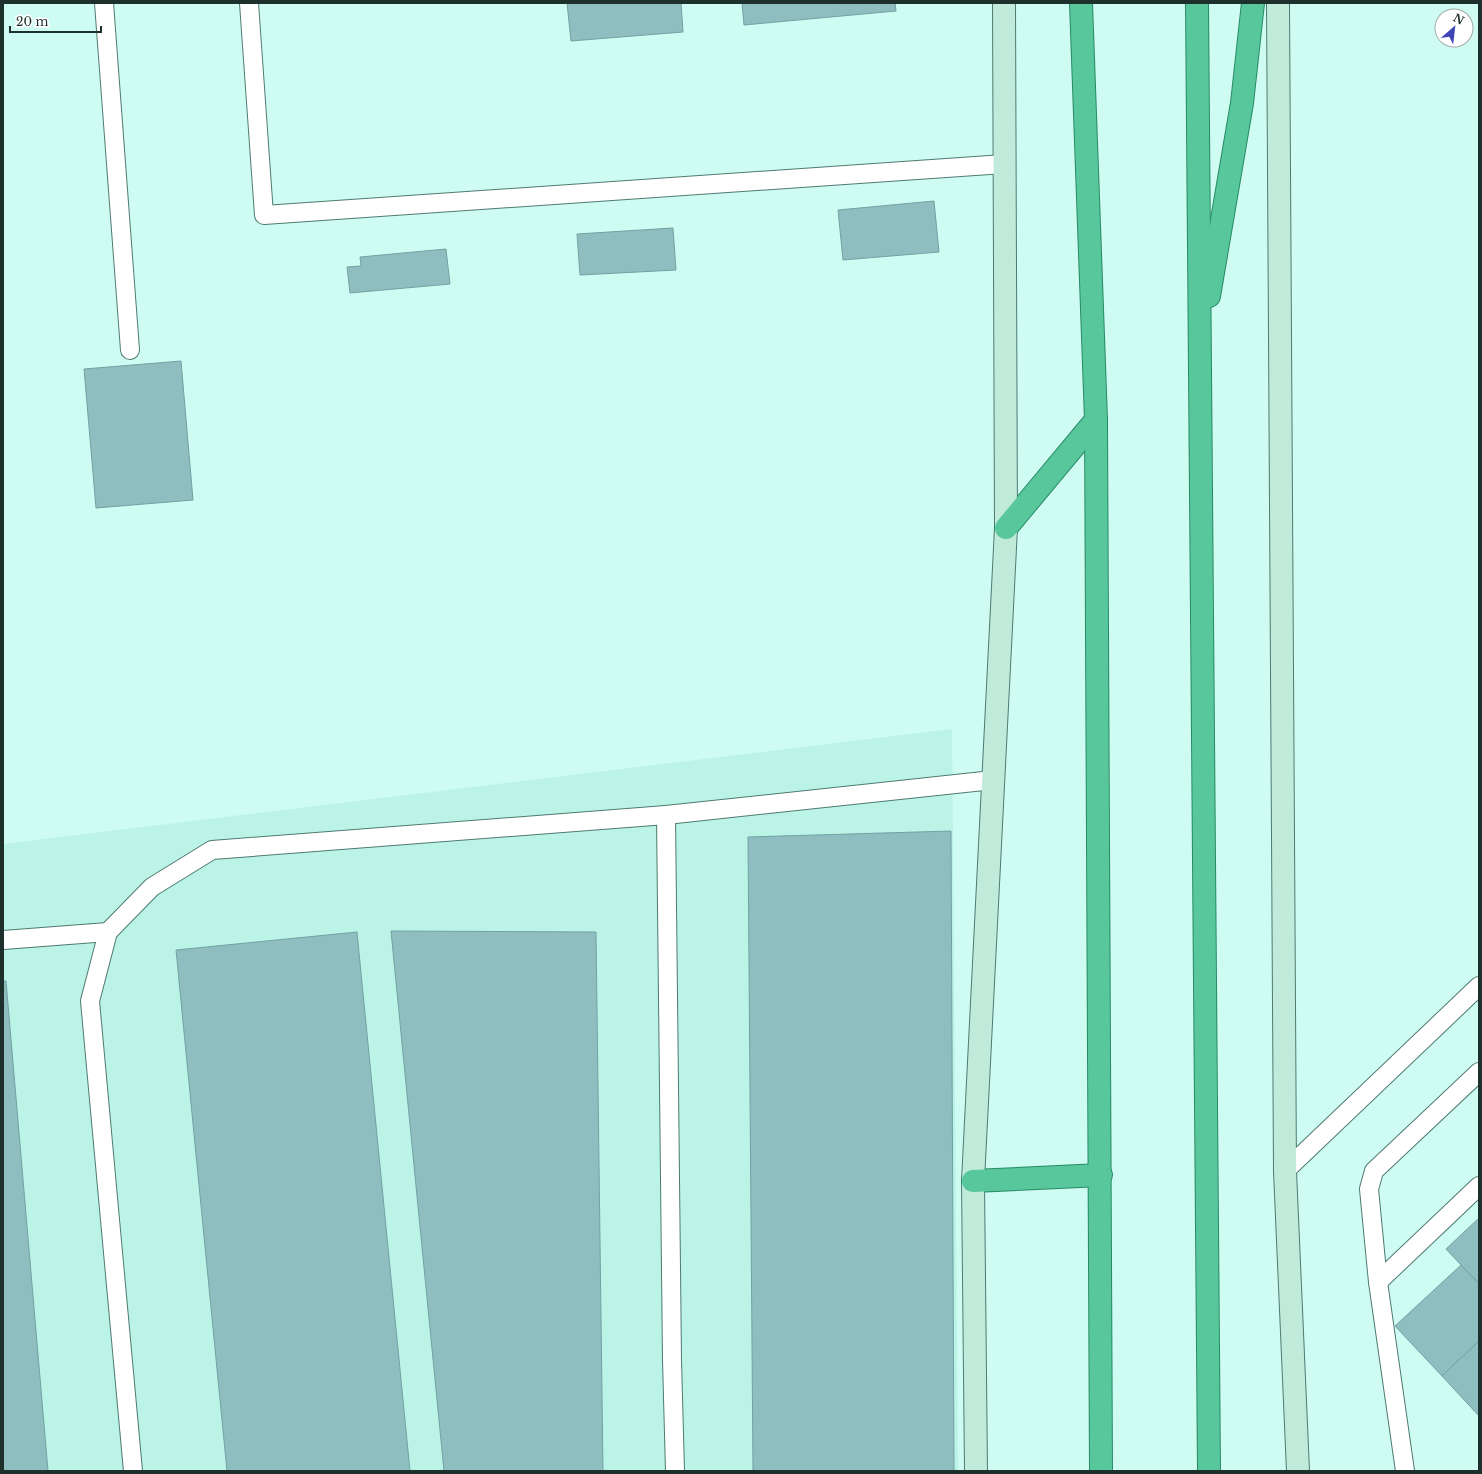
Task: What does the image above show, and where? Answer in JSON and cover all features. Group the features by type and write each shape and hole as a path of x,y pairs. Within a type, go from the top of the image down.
{"highway":[{"path":"1081,3 1096,420 1101,1175 1101,1471"},
{"path":"1197,3 1209,1471"},
{"path":"1199,352 1242,103 1253,3"},
{"path":"1006,528 1096,420"},
{"path":"973,1181 1101,1175"}],"main road":[{"path":"976,1471 973,1181 1006,528 1004,3"},
{"path":"1278,3 1285,1172 1298,1471"}],"lane":[{"path":"104,3 130,350"},
{"path":"248,3 264,215 1004,164"},
{"path":"133,1471 90,1001 108,932 152,887 212,850 666,814 993,780"},
{"path":"666,814 672,1360 675,1471"},
{"path":"3,940 108,932"},
{"path":"1285,1172 1479,986"},
{"path":"1405,1471 1378,1282 1369,1189 1374,1171 1478,1075"},
{"path":"1378,1282 1479,1186"}],"shaded area":[{"path":"952,729 958,1471 3,1471 3,844"}],"building":[{"path":"567,3 681,3 683,32 571,41"},
{"path":"742,3 895,3 896,11 744,25"},
{"path":"934,201 939,252 843,260 838,210"},
{"path":"673,228 676,270 580,275 577,234"},
{"path":"446,249 450,284 350,293 347,267 361,266 360,257"},
{"path":"181,361 193,500 96,508 84,369"},
{"path":"951,831 954,1471 753,1471 748,837"},
{"path":"391,931 596,932 603,1471 444,1471"},
{"path":"357,932 410,1471 227,1471 176,950"},
{"path":"3,981 6,981 48,1471 3,1471"},
{"path":"1479,1218 1479,1284 1446,1249"},
{"path":"1461,1265 1479,1284 1479,1341 1442,1376 1395,1326"},
{"path":"1479,1341 1479,1416 1442,1376"}]}
